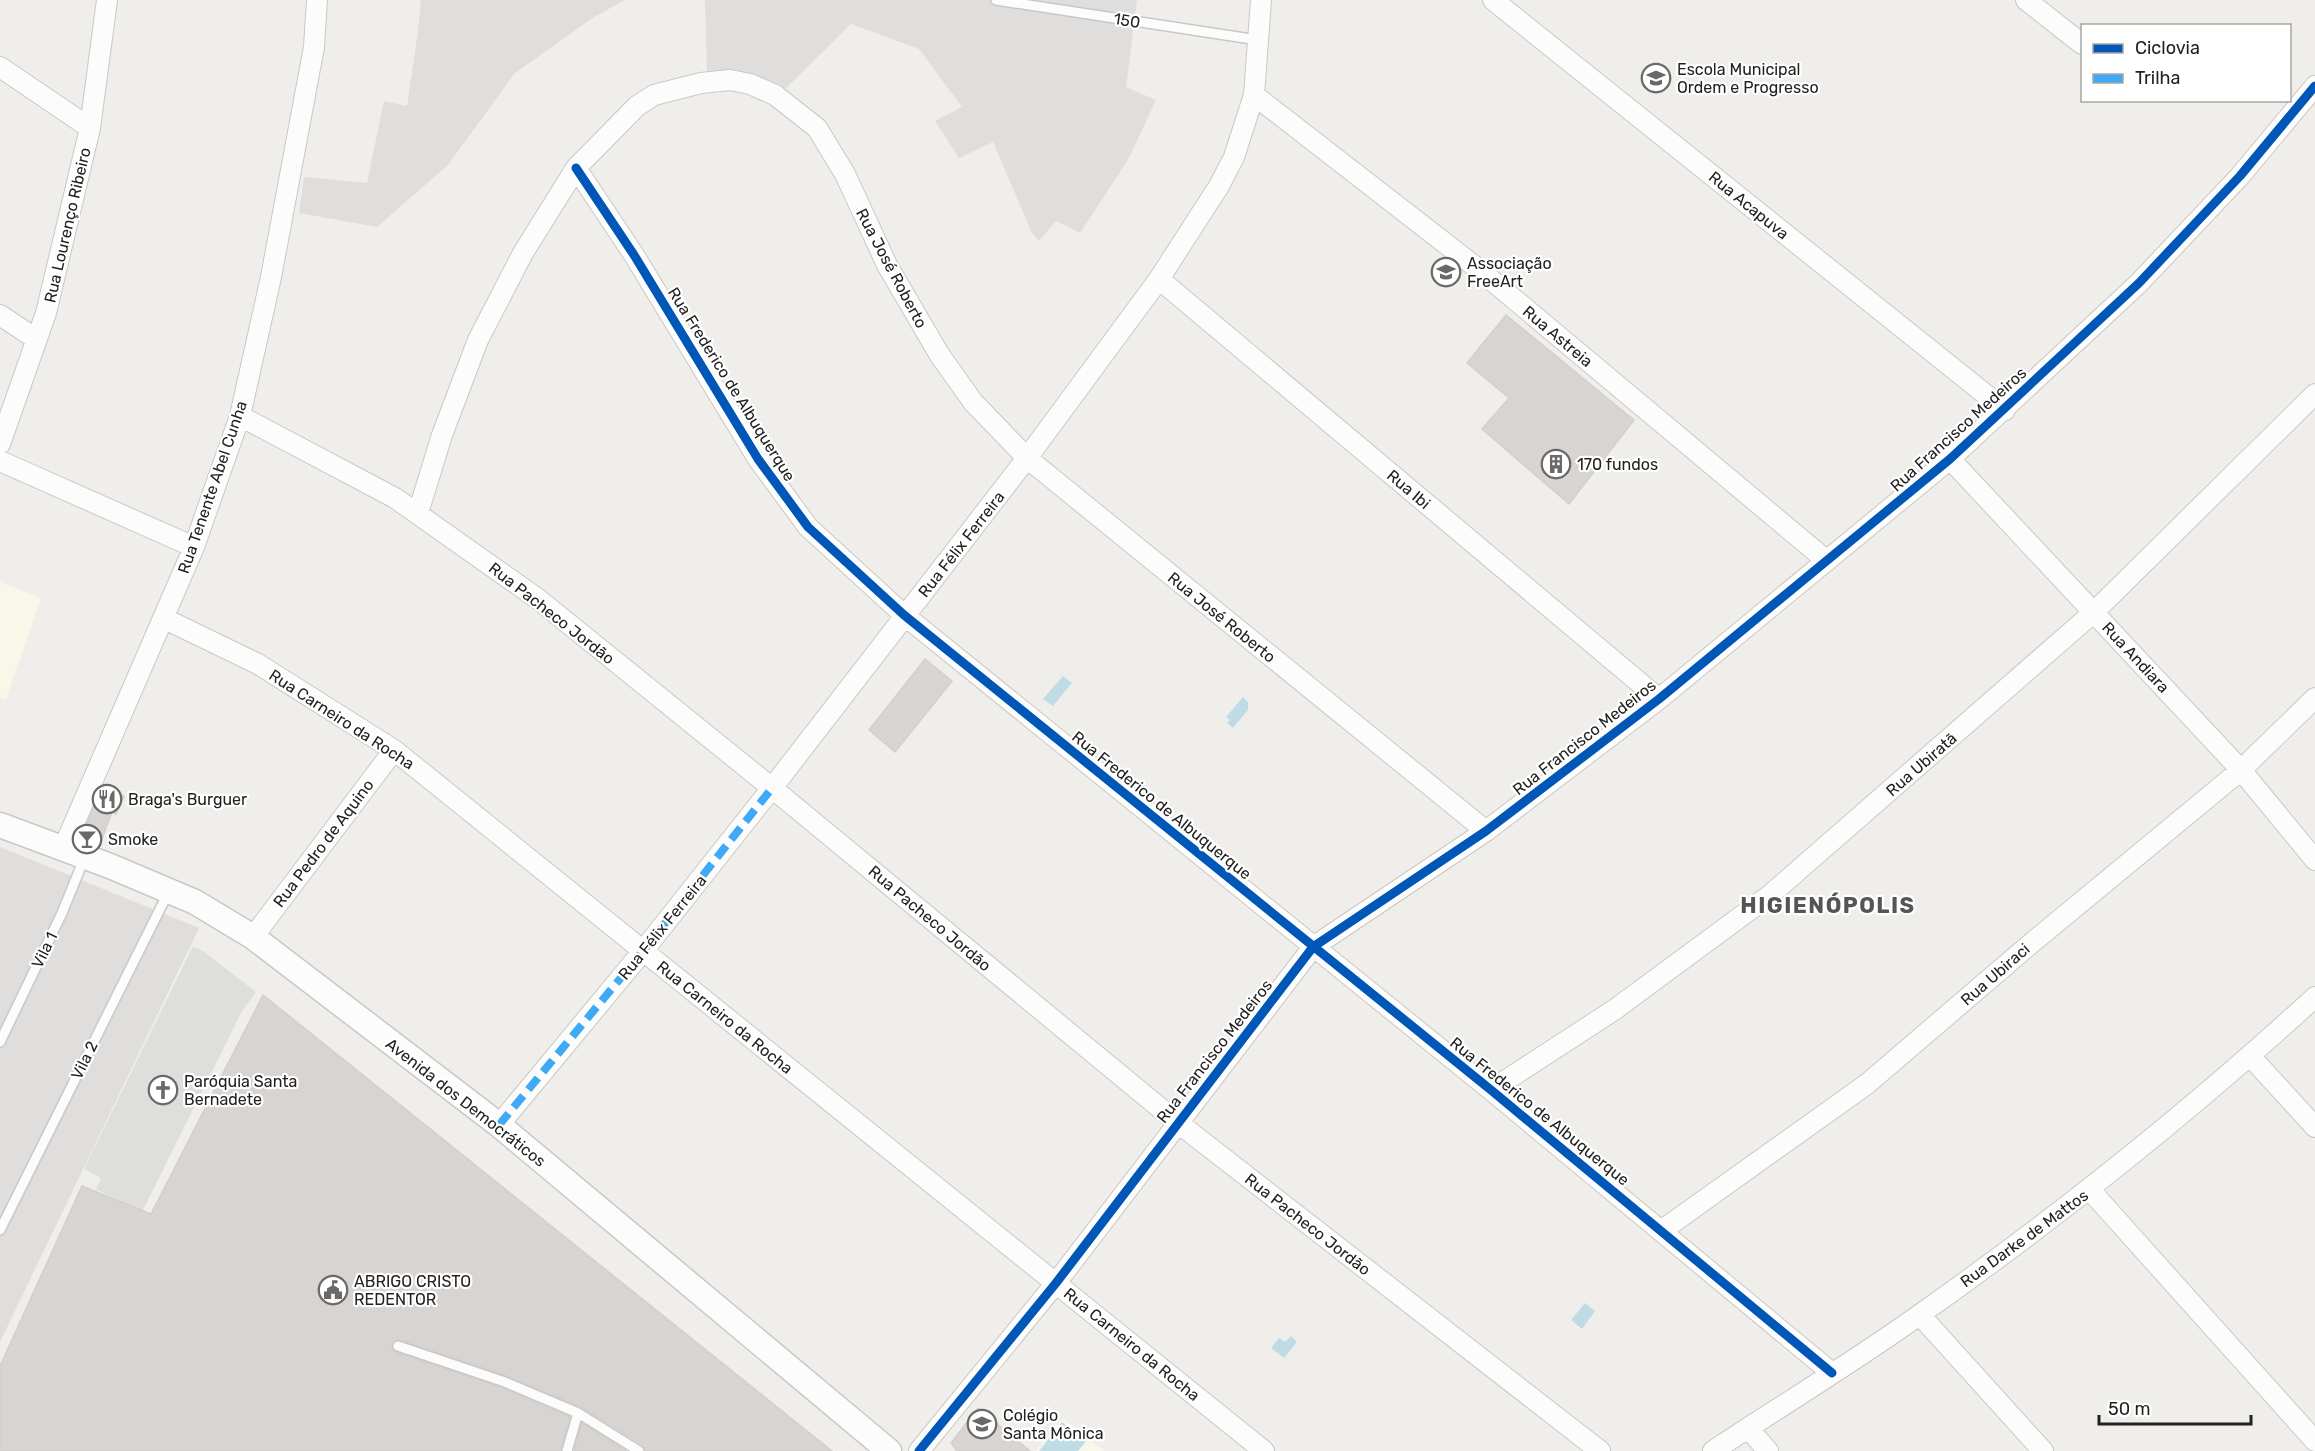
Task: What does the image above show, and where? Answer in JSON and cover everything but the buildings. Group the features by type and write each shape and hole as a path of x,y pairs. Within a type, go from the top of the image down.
{"street":[{"name":"Rua Lourenço Ribeiro","path":"0,444 46,313 90,128 106,0"},
{"name":"Rua Tenente Abel Cunha","path":"74,853 163,618 194,547 240,416 272,277 315,47 317,0"},
{"name":"Rua Félix Ferreira","path":"499,1125 643,951 772,788 1027,458 1159,279 1219,186 1234,158 1254,95 1261,0"},
{"name":"Rua Acapuva","path":"1493,0 2005,410"},
{"path":"2026,0 2081,43"},
{"path":"0,67 90,128"},
{"name":"Rua José Roberto","path":"418,513 442,435 478,340 523,253 576,168 636,106 654,95 702,82 730,80 750,84 775,95 818,128 845,174 886,266 939,354 973,402 1027,458 1486,831"},
{"name":"Rua Francisco Medeiros","path":"919,1451 1056,1283 1313,947 1486,831 1659,699 1950,459 2139,283 2240,176 2315,86"},
{"name":"Rua Astreia","path":"1254,95 1477,268 1827,561"},
{"name":"Rua Frederico de Albuquerque","path":"576,168 634,255 770,476 808,527 904,615 1491,1090 1832,1373"},
{"name":"Rua Ibi","path":"1159,279 1659,699"},
{"path":"0,315 36,339"},
{"name":"Rua Ubiratã","path":"1491,1090 1614,1010 1770,895 2094,612 2315,394"},
{"name":"Rua Pacheco Jordão","path":"240,416 395,498 538,599 1178,1122 1600,1451"},
{"name":"Rua Andiara","path":"1950,459 2241,770 2315,860"},
{"path":"0,461 194,547"},
{"name":"Rua Carneiro da Rocha","path":"163,618 258,664 394,750 1264,1451"},
{"name":"Rua Ubiraci","path":"1661,1231 1867,1084 2028,946 2241,770 2315,698"},
{"name":"Rua Pedro de Aquino","path":"253,937 394,750"},
{"name":"Avenida dos Democráticos","path":"0,825 170,891 229,921 253,937 499,1125 889,1451"},
{"name":"Rua Darke de Mattos","path":"1713,1451 1920,1314 2090,1190 2251,1057 2315,998"},
{"path":"2251,1057 2315,1127"},
{"path":"2090,1190 2315,1441"},
{"path":"1920,1314 2043,1451"},
{"path":"1748,1428 1768,1451"}],"lane":[{"name":"150","path":"996,0 1258,40"},
{"name":"Vila 1","path":"0,1042 62,913 74,853"},
{"name":"Vila 2","path":"0,1230 170,891"},
{"path":"398,1346 505,1382 579,1413 639,1451"},
{"path":"567,1451 579,1413"}],"shaded area":[{"path":"421,0 625,0 594,17 515,73 448,165 377,227 299,213 304,177 367,183 384,101 407,106"},
{"path":"705,0 1137,0 1126,87 1156,100 1128,160 1080,233 1056,221 1039,241 1032,233 993,142 959,158 935,121 962,107 919,49 851,24 786,88 752,78 707,73"},
{"path":"0,582 41,598 6,699 0,697"},
{"path":"0,847 199,928 0,1342"},
{"name":"Paróquia Santa Bernadete","path":"193,946 203,951 256,992 242,1011 142,1212 96,1189 101,1178 84,1169"},
{"name":"Colégio Santa Mônica","path":"1063,1418 1104,1451 1036,1451"}],"water":[{"path":"1063,676 1072,683 1053,706 1043,699"},
{"path":"1243,697 1248,702 1248,710 1233,728 1227,723 1230,720 1226,717"},
{"path":"1585,1303 1595,1311 1582,1329 1571,1320"},
{"path":"1291,1336 1297,1342 1284,1358 1271,1348 1279,1338 1285,1342"},
{"name":"Colégio Santa Mônica","path":"1062,1422 1086,1441 1078,1451 1039,1451"}],"marked path":[{"path":"499,1125 643,951 772,788"}],"cycle path":[{"path":"919,1451 1056,1283 1313,947 1486,831 1659,699 1950,459 2139,283 2240,176 2315,86"},
{"path":"576,168 634,255 758,459 808,527 904,615 1491,1090 1832,1373"}],"place":[{"name":"Escola Municipal Ordem e Progresso","path":"1656,78"},
{"name":"Associação FreeArt","path":"1446,272"},
{"name":"170 fundos","path":"1556,464"},
{"name":"Braga's Burguer","path":"107,799"},
{"name":"Smoke","path":"87,839"},
{"name":"Paróquia Santa Bernadete","path":"163,1090"},
{"name":"ABRIGO CRISTO REDENTOR","path":"333,1290"},
{"name":"Colégio Santa Mônica","path":"982,1424"}],"district":[{"name":"HIGIENÓPOLIS","path":"1828,905"}]}
